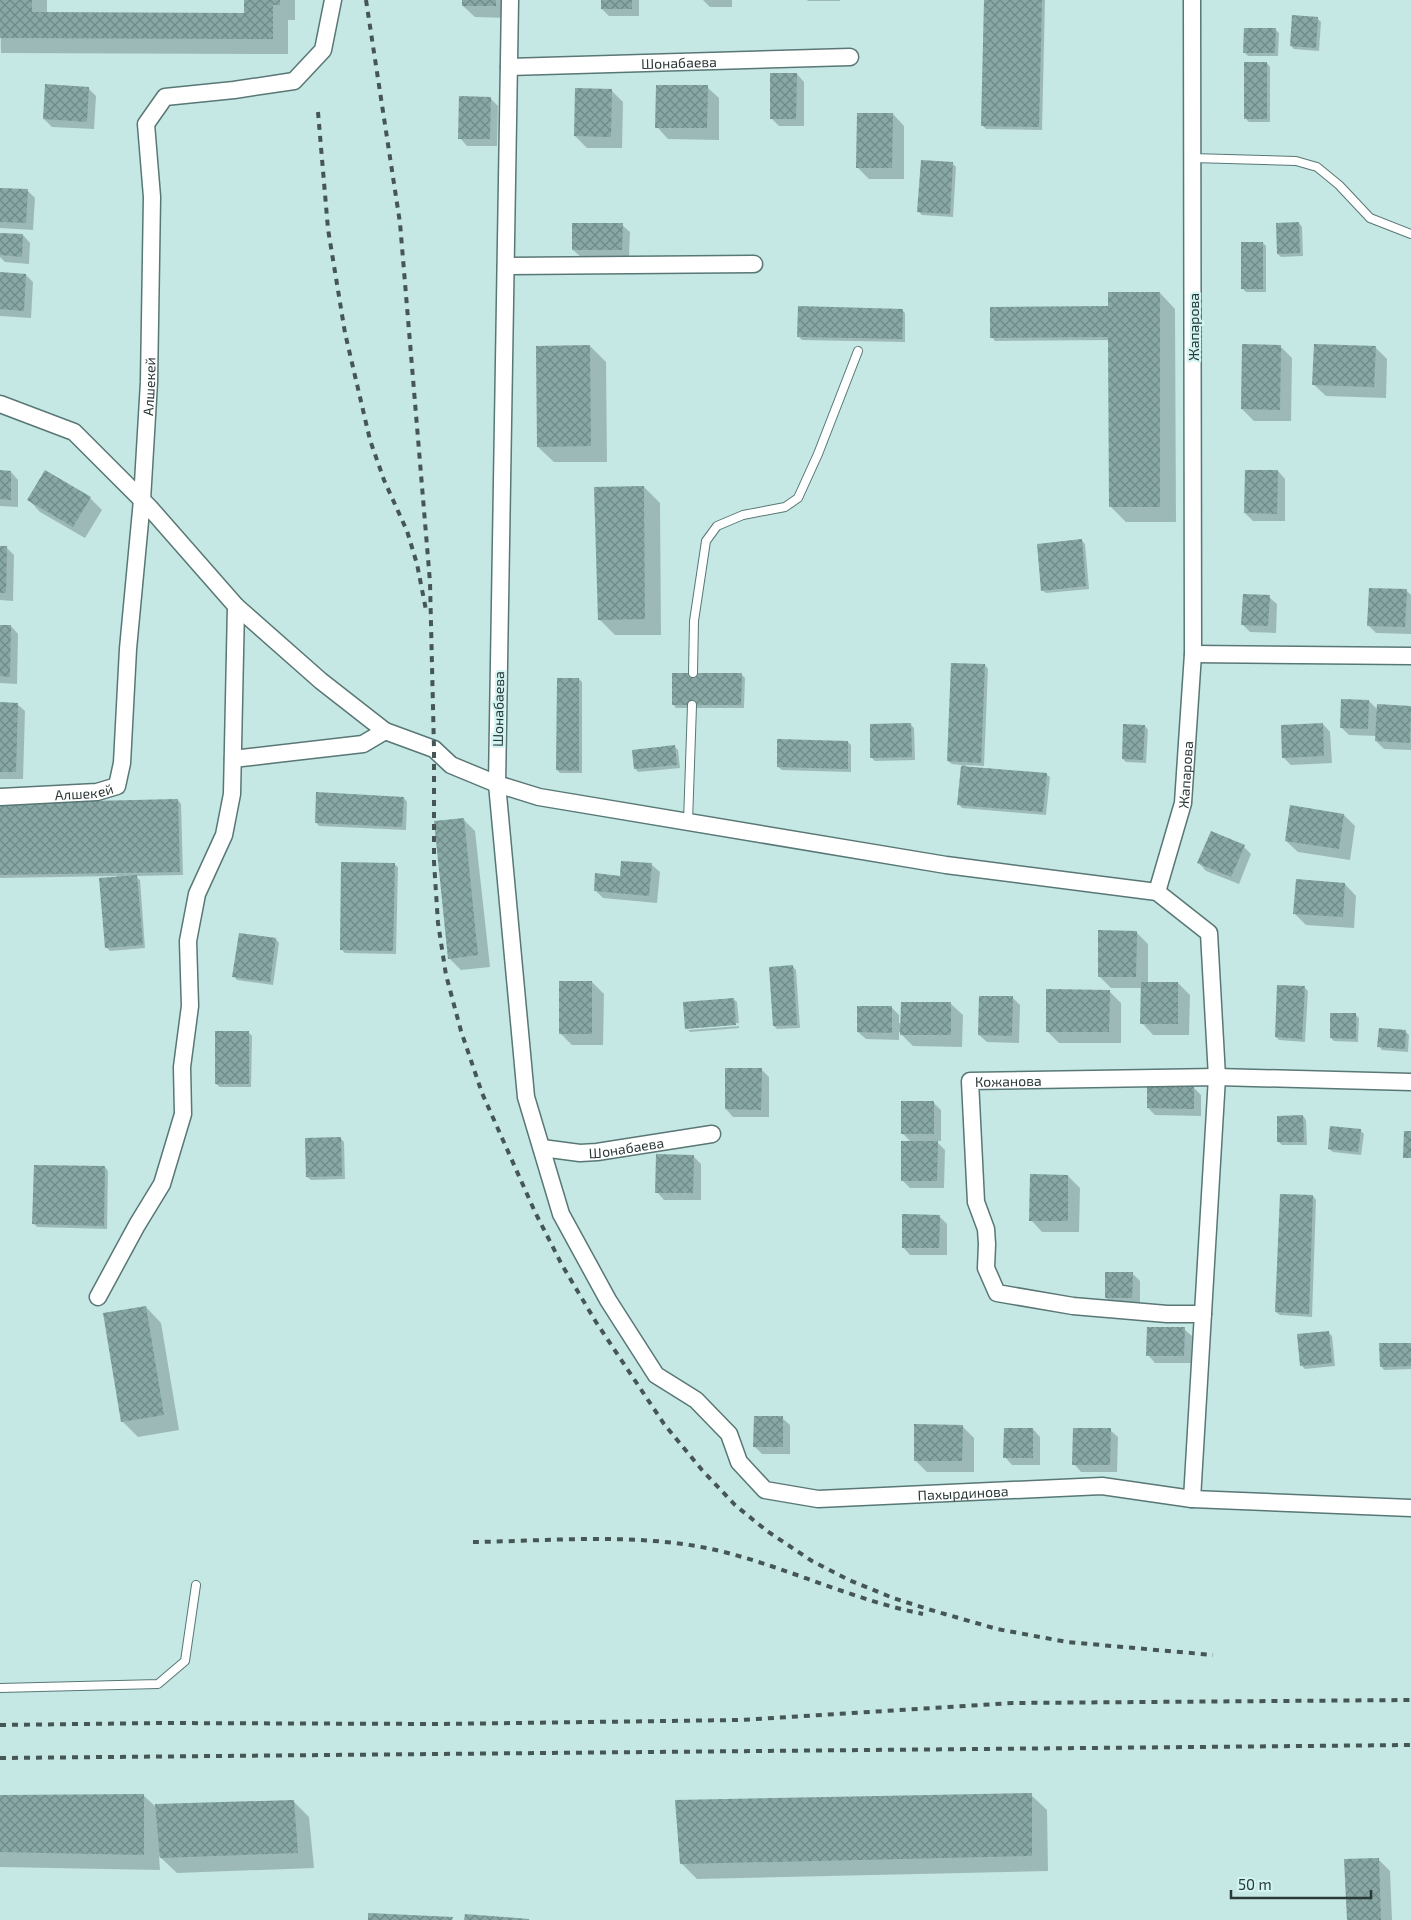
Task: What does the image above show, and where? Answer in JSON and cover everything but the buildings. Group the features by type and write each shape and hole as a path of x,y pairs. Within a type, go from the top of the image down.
{"street":[{"name":"Алшекей","path":"0,797 97,792 117,786 122,763 128,649 142,500 149,382 152,197 146,124 165,97 234,90 294,80 323,50 333,0"},
{"name":"Шонабаева","path":"510,0 497,784 526,1097 561,1214 608,1300"},
{"name":"Жапарова","path":"1157,892 1183,803 1193,654 1192,0"},
{"name":"Шонабаева","path":"509,67 850,57"},
{"path":"506,266 754,264"},
{"path":"0,404 74,432 142,500 236,606 321,681 385,731 434,749 451,765 497,784 539,797 946,865 1157,892 1210,933 1217,1077 1192,1499"},
{"path":"98,1298 137,1225 162,1184 183,1114 182,1067 190,1006 188,941 197,894 224,835 232,794 236,606"},
{"path":"1193,654 1411,656"},
{"path":"232,759 363,744 385,731"},
{"name":"Кожанова","path":"1203,1314 1167,1314 1073,1306 997,1293 986,1268 988,1244 986,1229 976,1202 970,1081 1217,1077 1411,1082"},
{"name":"Шонабаева","path":"542,1148 580,1153 597,1152 712,1134"},
{"name":"Пахырдинова","path":"608,1300 656,1375 696,1400 729,1434 739,1462 765,1490 818,1498 1102,1486 1192,1499 1411,1508"}],"lane":[{"path":"1192,158 1296,161 1317,167 1339,185 1370,218 1411,234"},
{"path":"693,673 694,622 706,541 717,526 742,515 785,507 798,498 818,454 858,351"},
{"path":"688,822 692,705"},
{"path":"0,1688 158,1684 185,1661 196,1585"}],"railway":[{"path":"366,0 400,223 430,582 434,749 434,862 438,923 446,975 461,1031 482,1093 535,1212 562,1265 596,1322 664,1424 702,1470 735,1505 767,1531 812,1561 849,1580 893,1598 997,1629 1067,1642 1213,1655"},
{"path":"318,112 328,229 345,333 370,440 384,480 407,531 417,564 426,610"},
{"path":"473,1542 597,1539 660,1541 690,1545 746,1558 871,1601 923,1614"},
{"path":"0,1725 160,1723 439,1724 741,1720 1012,1703 1411,1700"},
{"path":"0,1758 1411,1745"}]}
